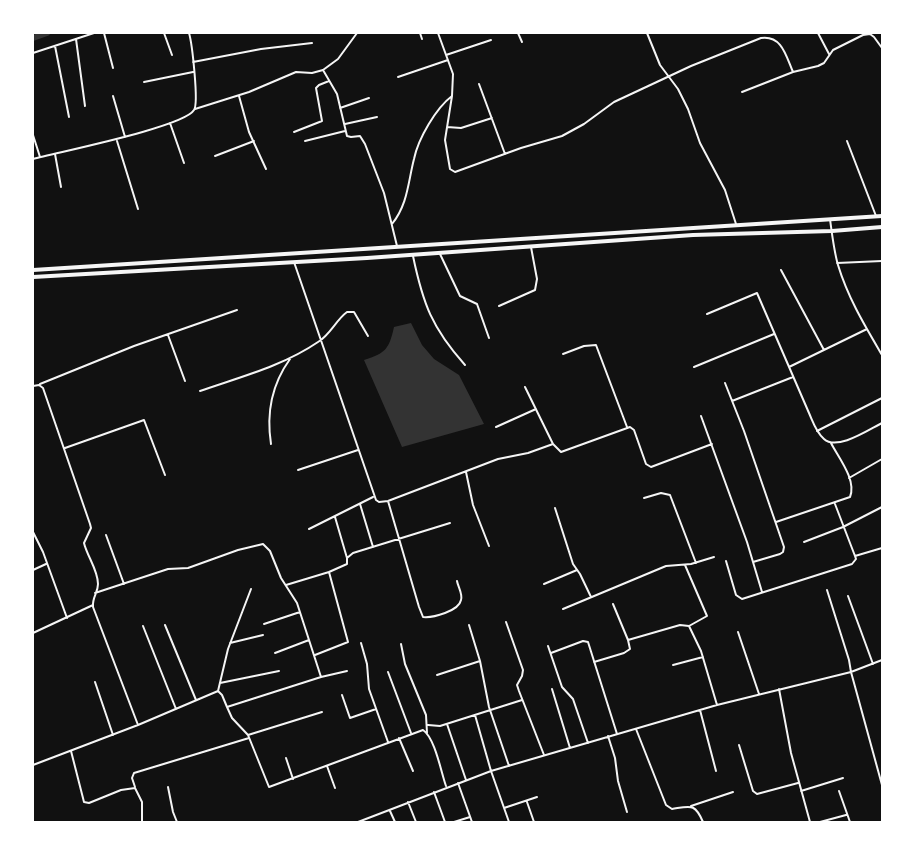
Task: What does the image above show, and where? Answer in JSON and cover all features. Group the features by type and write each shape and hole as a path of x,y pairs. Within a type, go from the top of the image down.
{"highway":[{"path":"33,270 879,216"},
{"path":"33,278 740,233 832,231 882,227"}],"street":[{"path":"33,53 94,33"},
{"path":"104,33 113,68"},
{"path":"164,33 172,55"},
{"path":"189,33 196,98 195,109"},
{"path":"33,159 117,140 170,123 191,114 195,109 296,72 312,73 323,70 338,59 357,33"},
{"path":"420,33 422,39"},
{"path":"438,33 453,74 445,149 452,171 468,169 570,133 614,102 743,45 766,38 778,41 793,72"},
{"path":"518,33 522,42"},
{"path":"647,33 660,64 681,95 700,143 720,178 736,224"},
{"path":"818,33 829,54"},
{"path":"742,92 793,72 824,63 829,54 839,46 867,34 874,36 882,48"},
{"path":"76,39 85,106"},
{"path":"446,55 492,39"},
{"path":"193,62 261,49 312,43"},
{"path":"55,46 69,117"},
{"path":"398,77 448,60"},
{"path":"323,70 337,94 345,131 349,137 360,136 365,144 384,193 398,248"},
{"path":"144,82 193,72"},
{"path":"294,132 322,121 316,88 329,81"},
{"path":"479,84 506,154"},
{"path":"238,95 249,132 266,169"},
{"path":"113,96 125,137"},
{"path":"392,224 405,205 416,150 441,105 452,96"},
{"path":"340,108 369,98"},
{"path":"344,124 377,117"},
{"path":"447,127 461,128 492,118"},
{"path":"170,123 184,163"},
{"path":"305,141 345,131"},
{"path":"33,135 40,157"},
{"path":"117,140 138,209"},
{"path":"215,156 254,141"},
{"path":"847,141 879,216"},
{"path":"55,154 61,187"},
{"path":"830,219 837,263 855,308 882,355"},
{"path":"499,306 535,290 537,283 531,247"},
{"path":"440,253 460,296 479,306 489,338"},
{"path":"413,255 423,301 450,349 465,365"},
{"path":"837,263 882,261"},
{"path":"294,262 373,497 379,502 388,501 502,457 528,453 553,444"},
{"path":"782,270 824,350"},
{"path":"707,314 757,293 817,431 825,440 838,443 882,423"},
{"path":"33,386 89,363 237,310"},
{"path":"200,391 261,370 292,356 320,341 339,318 351,311 358,317 368,336"},
{"path":"789,367 867,329"},
{"path":"694,367 774,334"},
{"path":"168,335 185,381"},
{"path":"877,346 882,344"},
{"path":"563,354 584,346 596,345 627,427"},
{"path":"271,444 269,414 273,393 280,373 292,356"},
{"path":"732,401 793,377"},
{"path":"725,383 784,547 783,552 753,562"},
{"path":"39,385 43,388 90,524 91,528 84,543 98,578 98,588 93,605 138,725"},
{"path":"525,387 558,451 563,452 630,427 634,430 646,464 651,468 712,444"},
{"path":"817,431 882,398"},
{"path":"496,428 536,409"},
{"path":"701,416 762,592"},
{"path":"64,448 144,420 165,475"},
{"path":"776,522 850,497 852,493 849,478 831,443"},
{"path":"298,470 358,450"},
{"path":"849,478 882,460"},
{"path":"466,472 473,505 489,546"},
{"path":"644,498 661,493 669,495 675,505 696,563"},
{"path":"309,529 373,497"},
{"path":"388,501 418,607 423,617 427,618 446,612 458,605 462,598 456,581"},
{"path":"726,561 737,597 742,599 852,564 856,560 855,556 835,503"},
{"path":"360,504 373,547"},
{"path":"804,542 843,527 882,507"},
{"path":"555,508 572,561 591,597"},
{"path":"285,585 329,572 347,564 335,517"},
{"path":"347,558 353,553 450,524"},
{"path":"33,532 43,552 67,618"},
{"path":"106,535 124,584"},
{"path":"95,593 174,568 188,568 238,550 263,544 270,551 285,585 294,597 321,677"},
{"path":"855,556 882,548"},
{"path":"563,609 666,566 696,563 714,557"},
{"path":"33,570 46,564"},
{"path":"628,640 680,626 689,626 707,616 685,565"},
{"path":"544,585 577,570"},
{"path":"315,655 348,642 329,572"},
{"path":"218,691 230,643 251,589"},
{"path":"827,590 849,660 882,785"},
{"path":"848,596 873,664"},
{"path":"594,662 628,652 630,649 613,604"},
{"path":"33,633 93,605"},
{"path":"264,624 300,612"},
{"path":"506,622 523,670 517,685 544,756"},
{"path":"165,625 196,700"},
{"path":"469,625 480,661 490,710 509,766"},
{"path":"143,626 176,709"},
{"path":"689,626 703,657 717,705"},
{"path":"738,632 759,694"},
{"path":"230,643 263,635"},
{"path":"275,653 309,640"},
{"path":"551,653 586,641 589,644 617,734"},
{"path":"361,643 367,664 367,683 388,742"},
{"path":"401,644 405,664 428,725 427,733 446,788"},
{"path":"548,646 562,687 573,699 588,743"},
{"path":"673,665 703,657"},
{"path":"358,822 491,771 717,705 851,672 882,660"},
{"path":"437,675 480,661"},
{"path":"219,683 279,671"},
{"path":"227,707 347,671"},
{"path":"388,672 411,733"},
{"path":"95,682 113,735"},
{"path":"552,689 570,748"},
{"path":"779,689 798,783 810,822"},
{"path":"33,765 138,725 218,691"},
{"path":"218,691 232,718 248,736 269,787 411,733 423,730 427,733"},
{"path":"342,695 350,718 376,709"},
{"path":"428,725 435,727 447,724 522,700"},
{"path":"700,710 716,771"},
{"path":"142,822 142,802 132,778 134,773 322,712"},
{"path":"475,715 509,822"},
{"path":"447,724 466,780"},
{"path":"635,728 666,805 672,809 691,806 733,792"},
{"path":"608,736 627,812"},
{"path":"399,738 413,771"},
{"path":"739,745 753,791 757,794 798,783"},
{"path":"71,751 84,802 135,788"},
{"path":"286,758 293,779"},
{"path":"327,766 334,788"},
{"path":"801,791 843,778"},
{"path":"458,783 472,822"},
{"path":"168,786 177,822"},
{"path":"839,791 850,822"},
{"path":"434,792 445,822"},
{"path":"504,808 537,797"},
{"path":"526,801 534,822"},
{"path":"408,802 416,822"},
{"path":"691,806 695,808 703,822"},
{"path":"390,810 395,822"},
{"path":"820,822 848,815"},
{"path":"454,822 470,817"}],"shaded area":[{"path":"411,323 422,345 434,359 459,375 484,424 402,447 364,360 385,349 394,327"}],"waterway":[{"path":"33,38 47,33"}]}
